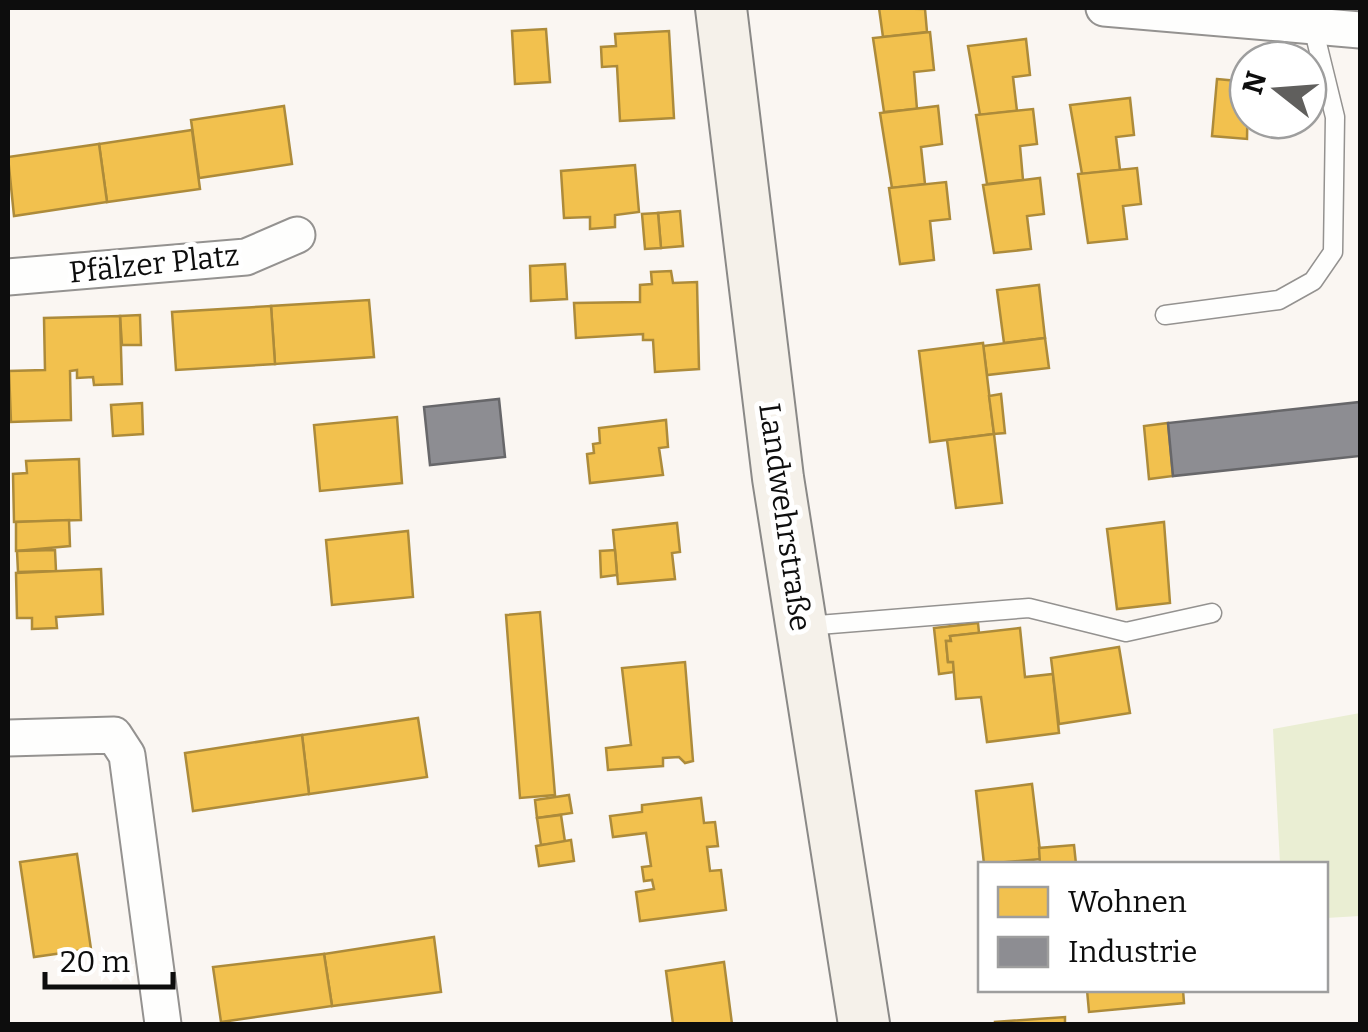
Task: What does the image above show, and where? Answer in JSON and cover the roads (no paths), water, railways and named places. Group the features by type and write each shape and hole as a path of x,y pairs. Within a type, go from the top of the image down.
{"main road":[{"name":"Landwehrstraße","path":"721,8 778,478 864,1024"}],"street":[{"path":"1104,8 1360,30"},
{"name":"Pfälzer Platz","path":"8,278 246,258 297,235"},
{"path":"8,738 114,735 127,755 163,1024"}],"lane":[{"path":"1165,315 1280,300 1312,281 1333,252 1335,117 1314,27"},
{"path":"800,627 1028,608 1126,632 1212,614"}]}
